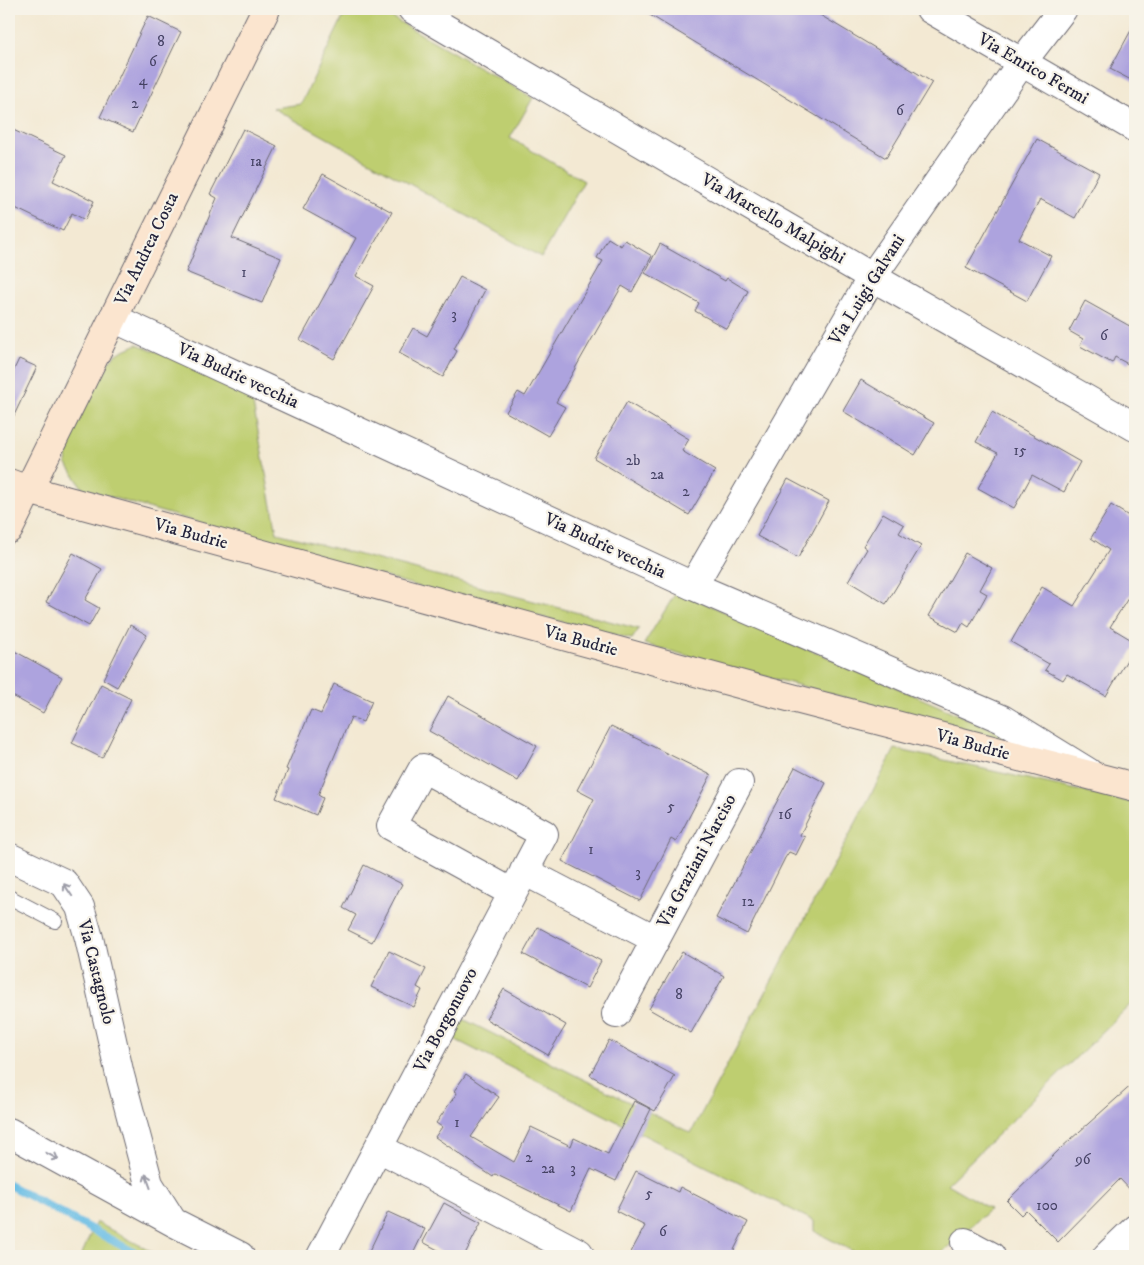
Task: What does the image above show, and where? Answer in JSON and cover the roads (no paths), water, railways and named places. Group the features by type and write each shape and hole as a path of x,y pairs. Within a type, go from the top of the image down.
{"main road":[{"name":"Via Andrea Costa","path":"9,530 19,487 113,318 266,9"},
{"name":"Via Budrie","path":"19,487 765,691 1135,787"}],"street":[{"name":"Via Marcello Malpighi","path":"412,9 872,277 1135,427"},
{"name":"Via Enrico Fermi","path":"930,9 1135,128"},
{"name":"Via Luigi Galvani","path":"693,586 872,277 1022,62 1063,9"},
{"name":"Via Budrie vecchia","path":"113,318 693,586 1002,719 1095,777"},
{"name":"Via Graziani Narciso","path":"518,882 544,834 423,768 391,826 518,882 655,939"},
{"name":"Via Graziani Narciso","path":"616,1014 739,783"},
{"name":"Via Castagnolo","path":"9,857 64,884 80,907 89,938 132,1124 149,1184 173,1222"},
{"name":"Via Borgonuovo","path":"322,1256 518,882"},
{"name":"Via Castagnolo","path":"86,1174 99,1177 112,1176 122,1170 129,1159 132,1142 132,1124"},
{"name":"Via Castagnolo","path":"9,1132 173,1222 240,1256"},
{"path":"378,1148 579,1253"},
{"path":"1108,1256 1135,1229"},
{"path":"965,1242 991,1256"}],"lane":[{"path":"9,897 55,921"}],"waterway":[{"path":"9,1185 141,1256"}]}
